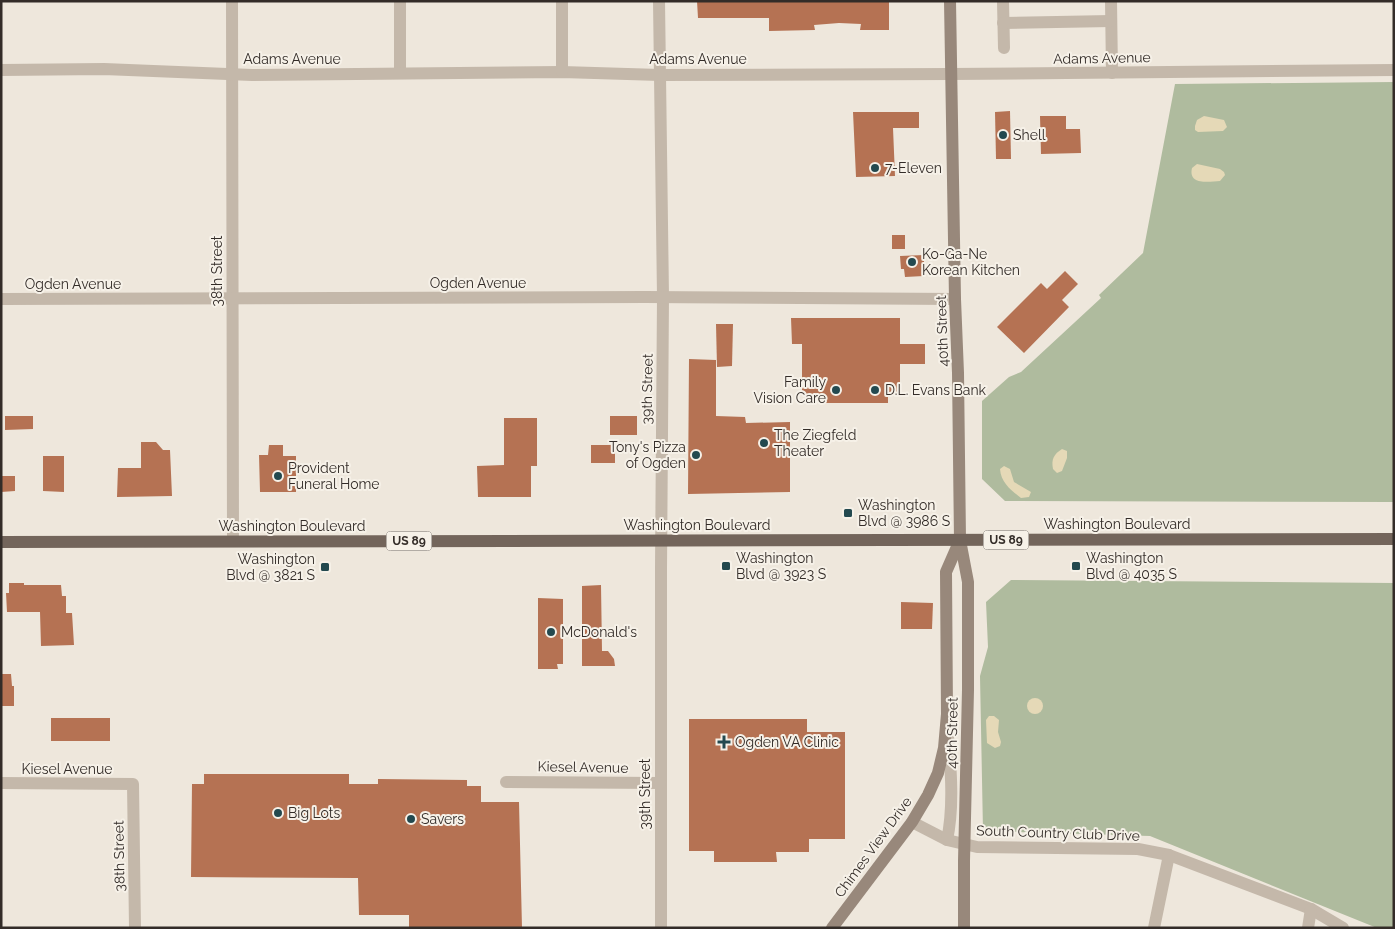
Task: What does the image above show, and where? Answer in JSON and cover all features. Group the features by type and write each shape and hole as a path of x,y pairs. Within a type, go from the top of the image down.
{"main road":[{"name":"40th Street","path":"950,1 960,540 968,582 964,928"},
{"name":"Washington Boulevard","path":"1,542 1394,539"},
{"name":"40th Street","path":"947,724 946,572 960,540"},
{"name":"Chimes View Drive","path":"832,928 912,822 928,795 938,773 947,724"}],"street":[{"name":"38th Street","path":"232,1 233,542"},
{"path":"400,1 400,73"},
{"path":"562,1 562,72"},
{"name":"39th Street","path":"659,1 664,297 661,540 661,928"},
{"path":"1003,1 1004,48"},
{"path":"1111,1 1112,73"},
{"path":"1003,23 1111,21"},
{"name":"Adams Avenue","path":"1,70 104,69 232,74 562,72 660,75 1394,70"},
{"name":"Ogden Avenue","path":"1,299 664,297 955,299"},
{"name":"40th Street","path":"946,840 949,828 951,766 947,724"},
{"name":"Kiesel Avenue","path":"506,782 660,783"},
{"name":"Kiesel Avenue","path":"1,783 133,784"},
{"name":"38th Street","path":"133,784 135,928"},
{"name":"South Country Club Drive","path":"912,822 946,840 977,847 1138,849 1168,855 1311,909 1343,928"},
{"path":"1154,928 1168,855"},
{"path":"1308,928 1311,909"}],"green space":[{"path":"1394,82 1394,502 1005,501 982,479 982,401 1009,377 1021,372 1101,298 1099,295 1143,253 1175,84"},
{"path":"1011,580 1394,583 1394,928 1377,928 1150,836 983,831 980,676 988,647 986,602"}],"sand":[{"path":"1204,116 1224,120 1227,127 1223,131 1198,132 1195,130 1197,120"},
{"path":"1197,164 1220,169 1225,175 1220,181 1205,182 1196,180 1193,177 1192,168"},
{"path":"1062,449 1067,451 1067,458 1062,471 1057,473 1053,469 1052,462 1055,455"},
{"path":"1004,466 1010,469 1014,482 1031,492 1029,497 1021,498 1007,486 1002,478 1000,469"},
{"path":"1035,698 1043,706 1035,714 1027,706"},
{"path":"989,716 994,716 999,720 998,732 1001,742 1000,746 995,748 987,743 986,720"}],"building":[{"path":"697,1 889,1 889,30 860,30 861,24 839,23 814,25 815,30 769,31 769,18 698,18"},
{"name":"Shell","path":"1010,111 1011,159 996,159 995,112"},
{"path":"853,112 919,112 919,128 893,128 895,176 856,177"},
{"path":"1040,116 1066,116 1066,129 1080,129 1081,153 1041,154"},
{"path":"892,235 905,235 905,249 892,249"},
{"name":"Ko-Ga-Ne Korean Kitchen","path":"924,255 924,276 905,277 904,269 901,269 900,256"},
{"path":"1065,271 1078,284 1062,300 1069,307 1024,353 997,327 1041,283 1047,289"},
{"path":"791,318 900,318 900,344 925,344 925,364 900,364 900,395 888,395 888,403 822,403 822,395 802,395 802,344 792,344"},
{"path":"716,324 733,324 732,366 717,367"},
{"path":"689,359 716,360 716,416 745,417 746,423 790,422 790,492 688,494"},
{"path":"5,416 33,416 33,429 5,430"},
{"path":"610,416 637,416 637,435 610,435"},
{"path":"504,418 537,418 537,466 531,466 531,497 478,497 477,466 504,465"},
{"path":"141,442 156,442 163,450 170,450 172,496 117,497 118,468 141,468"},
{"name":"Provident Funeral Home","path":"269,445 283,445 283,456 296,456 296,492 260,492 259,455 268,455"},
{"path":"591,445 615,445 615,463 591,463"},
{"path":"43,456 64,456 64,492 43,491"},
{"path":"1,476 15,476 15,491 1,492"},
{"path":"9,583 61,585 62,596 66,596 66,613 72,613 74,645 41,646 40,612 7,612 6,593 9,593"},
{"path":"601,585 602,651 608,651 614,659 615,666 582,666 582,586"},
{"name":"McDonald's","path":"538,598 563,599 563,664 557,664 558,669 538,669"},
{"path":"901,602 933,603 932,629 901,629"},
{"path":"1,674 11,674 12,686 14,686 14,706 1,706"},
{"path":"51,718 110,718 110,741 51,741"},
{"path":"689,719 807,719 807,732 845,732 845,839 809,839 809,852 776,852 777,862 714,862 714,851 689,851"},
{"path":"204,774 349,774 349,784 378,784 378,779 467,780 467,786 481,786 481,802 519,802 522,928 409,928 409,915 359,915 358,878 191,877 192,784 204,784"}],"place":[{"name":"Shell","path":"1003,135"},
{"name":"7-Eleven","path":"875,168"},
{"name":"Ko-Ga-Ne Korean Kitchen","path":"912,262"},
{"name":"Family Vision Care","path":"836,390"},
{"name":"D.L. Evans Bank","path":"875,390"},
{"name":"The Ziegfeld Theater","path":"764,443"},
{"name":"Tony's Pizza of Ogden","path":"696,455"},
{"name":"Provident Funeral Home","path":"278,476"},
{"name":"Washington Blvd @ 3986 S","path":"848,513"},
{"name":"Washington Blvd @ 3923 S","path":"726,566"},
{"name":"Washington Blvd @ 4035 S","path":"1076,566"},
{"name":"Washington Blvd @ 3821 S","path":"325,567"},
{"name":"McDonald's","path":"551,632"},
{"name":"Ogden VA Clinic","path":"724,742"},
{"name":"Big Lots","path":"278,813"},
{"name":"Savers","path":"411,819"}]}
